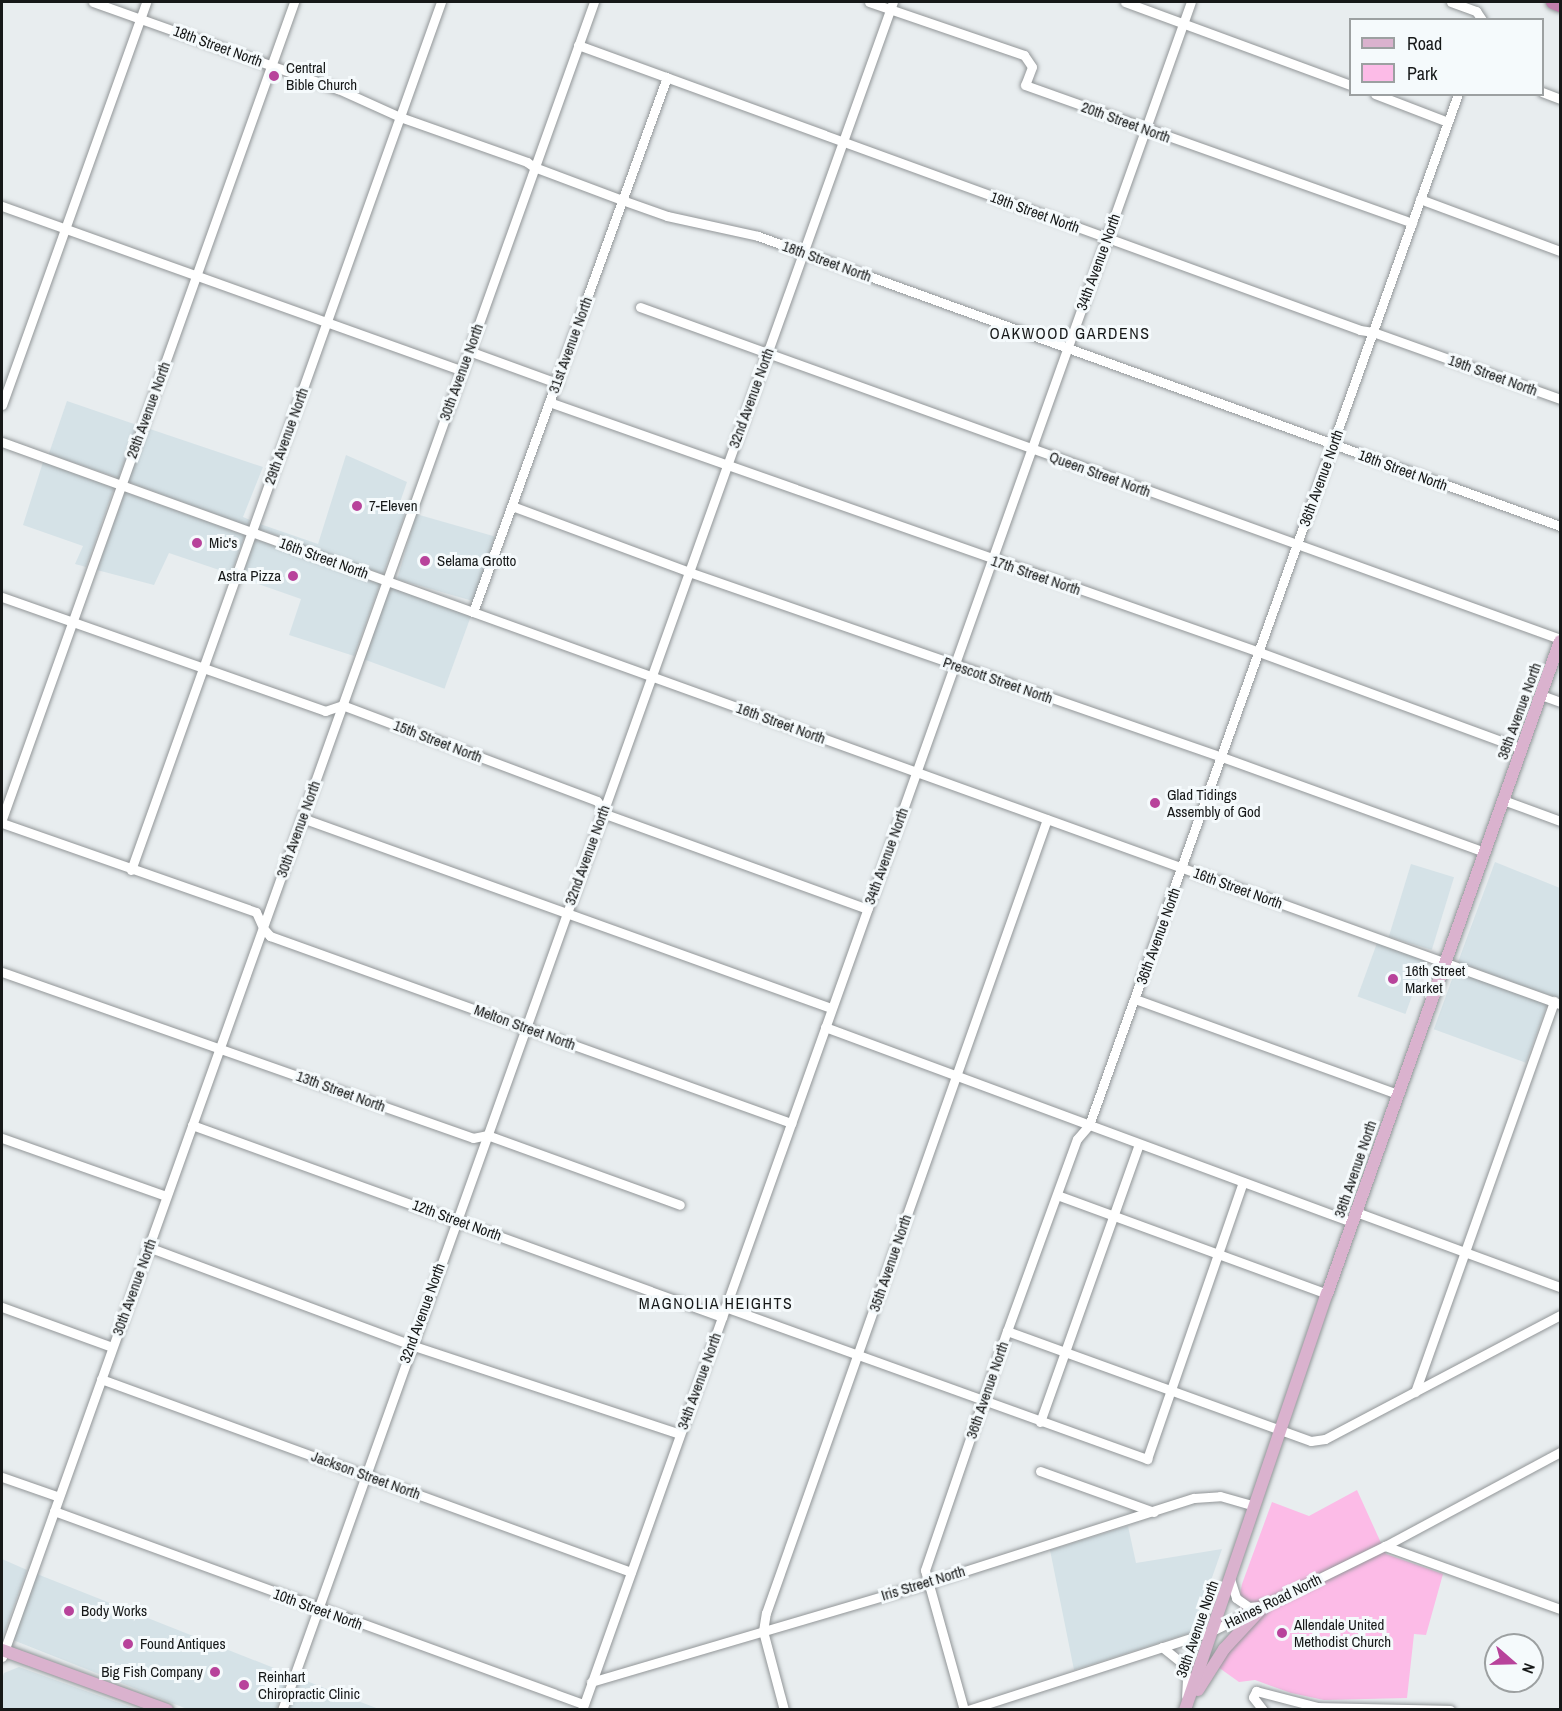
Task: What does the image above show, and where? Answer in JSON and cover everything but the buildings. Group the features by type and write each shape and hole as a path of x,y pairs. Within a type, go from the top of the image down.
{"highway":[{"path":"1553,2 1560,5"}],"main road":[{"name":"38th Avenue North","path":"1185,1708 1397,1094 1560,640"},
{"path":"1185,1708 1192,1701 1224,1649 1264,1606"},
{"path":"2,1653 167,1710"}],"street":[{"name":"18th Street North","path":"93,2 338,89 400,117 527,162 534,167 622,200 667,216 758,236 1066,350 1560,526"},
{"path":"2,405 146,2"},
{"name":"28th Avenue North","path":"2,821 294,2"},
{"name":"29th Avenue North","path":"131,870 441,2"},
{"name":"30th Avenue North","path":"2,1653 594,2"},
{"name":"20th Street North","path":"869,2 892,5 1024,55 1032,67 1025,85 1412,223"},
{"path":"1125,2 1349,85"},
{"name":"34th Avenue North","path":"582,1707 1191,2"},
{"path":"1451,2 1476,10 1481,18"},
{"name":"32nd Avenue North","path":"282,1710 892,5"},
{"name":"19th Street North","path":"578,45 1360,330 1373,332 1560,399"},
{"name":"31st Avenue North","path":"473,612 667,77"},
{"path":"1544,93 1560,99"},
{"path":"1380,96 1448,122"},
{"name":"36th Avenue North","path":"966,1710 925,1570 1007,1331 1077,1139 1089,1125 1135,999 1457,96"},
{"path":"1420,199 1560,251"},
{"path":"2,206 462,371"},
{"name":"Queen Street North","path":"640,307 1560,640"},
{"path":"469,351 556,383"},
{"name":"17th Street North","path":"549,402 992,560 1259,652 1522,748"},
{"name":"16th Street North","path":"2,442 1557,1003"},
{"name":"Prescott Street North","path":"512,506 689,572 1222,757 1485,852"},
{"name":"15th Street North","path":"2,597 325,711 342,705 597,801 608,815 867,909"},
{"path":"1541,695 1560,702"},
{"path":"1503,800 1560,821"},
{"path":"302,818 831,1008"},
{"name":"35th Avenue North","path":"784,1710 763,1631 766,1613 1047,819"},
{"name":"Melton Street North","path":"2,821 131,870 256,912 262,927 270,936 791,1123"},
{"name":"13th Street North","path":"2,972 473,1138 487,1135 680,1205"},
{"path":"1135,999 1397,1094"},
{"path":"1415,1392 1557,1003"},
{"path":"825,1027 1243,1182 1467,1252 1560,1287"},
{"name":"12th Street North","path":"192,1125 724,1312 858,1353 1040,1422 1147,1459 1171,1390"},
{"path":"2,1138 166,1196"},
{"path":"1040,1422 1140,1144"},
{"path":"1171,1390 1243,1182"},
{"path":"1057,1195 1327,1294"},
{"path":"148,1247 411,1345 680,1434"},
{"path":"2,1307 112,1347"},
{"path":"1007,1331 1311,1441 1325,1439 1560,1315"},
{"name":"Jackson Street North","path":"101,1379 631,1572"},
{"name":"Haines Road North","path":"966,1710 1212,1631 1385,1546 1560,1452"},
{"path":"1040,1471 1154,1512"},
{"path":"2,1476 59,1497"},
{"name":"Iris Street North","path":"591,1682 927,1583 1194,1498 1220,1496 1254,1506"},
{"name":"10th Street North","path":"54,1512 582,1707"},
{"path":"1385,1546 1560,1609"},
{"path":"1230,1578 1236,1598 1242,1604 1249,1607 1264,1606"},
{"path":"1162,1647 1184,1665 1187,1679 1185,1708"},
{"path":"1263,1710 1253,1697 1256,1691 1318,1707 1443,1709"}],"shaded area":[{"path":"67,401 137,425 119,478 49,454"},
{"path":"147,428 263,467 243,517 250,520 248,526 128,482"},
{"path":"346,455 407,482 398,508 406,511 383,574 258,529 260,524 318,544"},
{"path":"43,462 114,488 86,567 75,564 83,546 23,525"},
{"path":"125,492 245,535 231,574 169,553 154,585 97,570"},
{"path":"416,514 495,537 476,602 397,579"},
{"path":"255,539 380,584 354,656 289,635 301,599 241,578"},
{"path":"390,587 471,616 444,689 364,659"},
{"path":"1495,862 1560,888 1560,999 1458,962"},
{"path":"1411,864 1454,877 1432,950 1389,937"},
{"path":"1377,943 1425,960 1405,1014 1358,997"},
{"path":"1455,971 1547,1005 1526,1063 1434,1029"},
{"path":"1128,1526 1136,1563 1222,1549 1193,1632 1074,1670 1050,1550"},
{"path":"2,1559 27,1570 3,1636 2,1636"},
{"path":"37,1574 289,1674 276,1709 187,1709 13,1640"},
{"path":"19,1667 136,1709 2,1709 4,1673"},
{"path":"299,1678 342,1695 379,1709 288,1709"}],"green space":[{"path":"1357,1490 1386,1554 1443,1574 1426,1635 1414,1634 1407,1698 1324,1700 1291,1693 1255,1680 1239,1682 1218,1667 1243,1598 1240,1594 1242,1584 1272,1502 1309,1516"}],"place":[{"name":"Central Bible Church","path":"274,76"},
{"name":"7-Eleven","path":"357,506"},
{"name":"Mic's","path":"197,543"},
{"name":"Selama Grotto","path":"425,561"},
{"name":"Astra Pizza","path":"293,576"},
{"name":"Glad Tidings Assembly of God","path":"1155,803"},
{"name":"16th Street Market","path":"1393,979"},
{"name":"Body Works","path":"69,1611"},
{"name":"Allendale United Methodist Church","path":"1282,1633"},
{"name":"Found Antiques","path":"128,1644"},
{"name":"Big Fish Company","path":"215,1672"},
{"name":"Reinhart Chiropractic Clinic","path":"244,1685"}],"district":[{"name":"OAKWOOD GARDENS","path":"1070,333"},
{"name":"MAGNOLIA HEIGHTS","path":"716,1303"}]}
